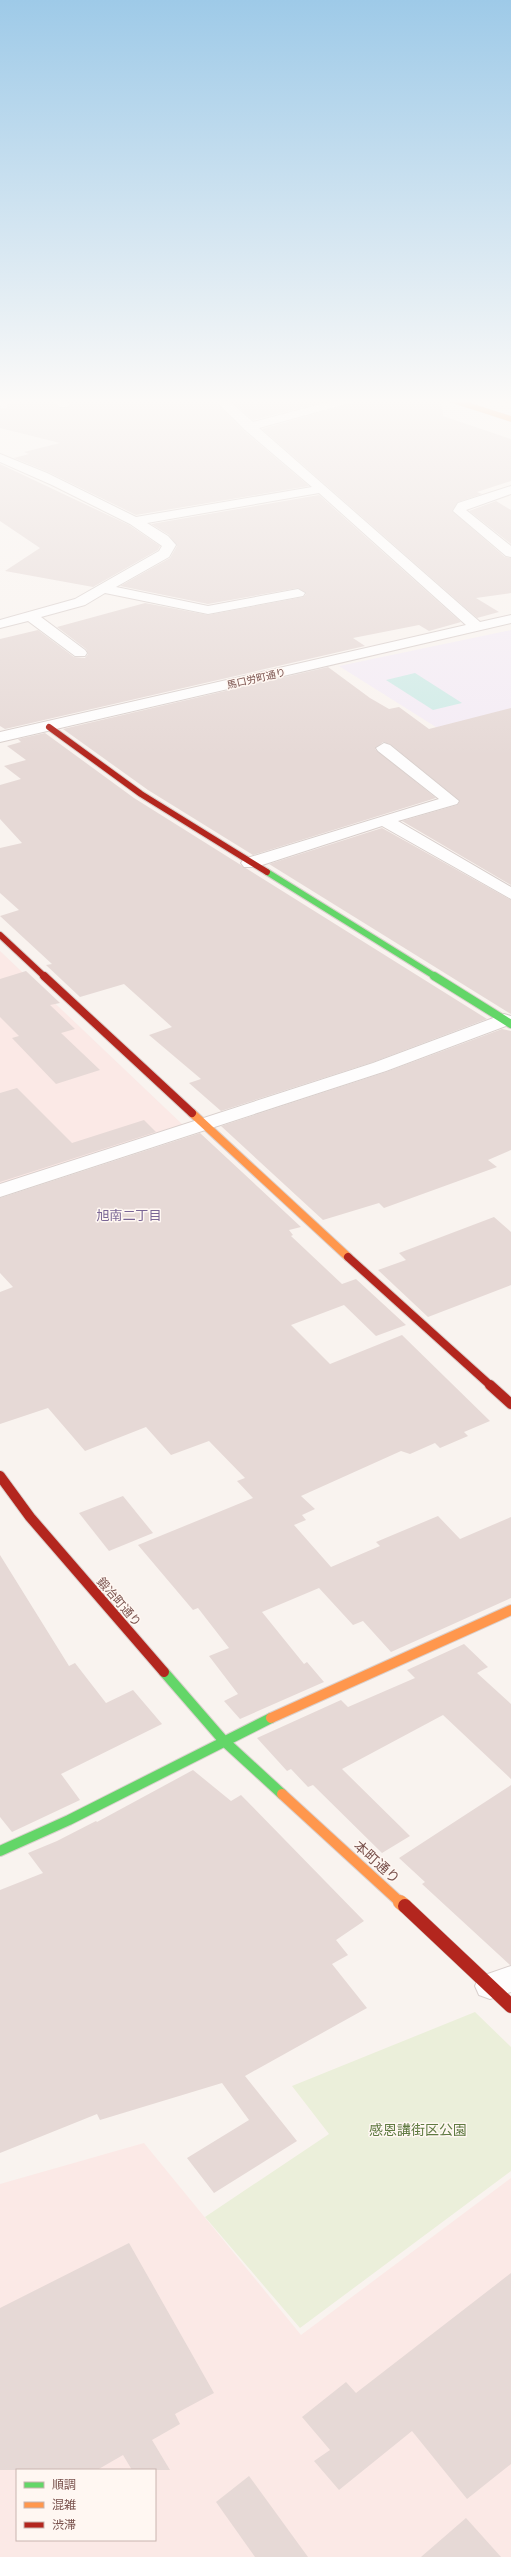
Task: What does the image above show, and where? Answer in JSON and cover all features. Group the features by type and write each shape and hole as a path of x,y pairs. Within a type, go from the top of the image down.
{"street":[{"path":"0,624 80,602 164,554 168,549 164,540 129,518"},
{"path":"134,521 150,518"},
{"path":"356,518 476,626"},
{"path":"468,518 511,553"},
{"path":"105,589 208,610 298,593"},
{"path":"31,616 80,653"},
{"name":"馬口労町通り","path":"6,735 49,727 511,619"},
{"path":"0,719 6,735"},
{"path":"49,727 141,794 508,1022"},
{"path":"250,863 384,820 452,801 384,748"},
{"path":"384,820 511,894"},
{"path":"0,935 203,1124 511,1404"},
{"path":"0,1191 362,1071 379,1067 508,1022"},
{"name":"鍛冶町通り","path":"0,1476 30,1518 222,1740"},
{"path":"0,1851 46,1832 222,1740 511,1610"},
{"name":"本町通り","path":"222,1740 500,1982 511,2006"}],"shaded area":[{"path":"511,630 511,786 474,751 339,666"},
{"path":"0,951 184,1126 0,1187"},
{"path":"144,2143 301,2335 511,2178 511,2557 0,2557 0,2184"}],"green space":[{"name":"感恩講街区公園","path":"475,2012 511,2047 511,2171 300,2328 205,2217 329,2134 292,2086"}],"water":[{"path":"415,673 462,703 433,710 386,680"}],"building":[{"path":"0,518 115,518 129,525 160,546 158,550 93,587 5,571 40,548 0,521"},
{"path":"184,518 345,518 461,622 429,631 419,625 353,638 365,646 5,729 0,726 0,639 38,630 74,657 85,658 88,654 86,649 57,627 145,603 208,615 303,597 306,594 298,588 208,604 120,586 170,558 177,546 169,535 151,524"},
{"path":"364,518 460,518 505,557 511,558 511,593 476,598 499,612 477,618"},
{"path":"478,518 511,518 511,544"},
{"path":"328,667 370,698 389,709 399,707 429,729 511,708 511,885 402,821 457,805 460,801 390,744 383,742 375,749 436,798 253,855 148,790 63,729"},
{"path":"45,733 134,798 487,1019 373,1062 221,1111 189,1083 201,1079 149,1035 172,1027 124,984 80,997 46,965 52,964 0,916 19,910 0,893 0,848 22,843 0,819 0,785 21,779 4,766 26,760 7,746 21,742 18,739"},
{"path":"382,828 511,900 511,1014 269,864"},
{"path":"26,971 60,1003 50,1005 75,1029 61,1033 100,1070 56,1084 12,1038 19,1036 0,1017 0,979"},
{"path":"502,1029 511,1031 511,1150 488,1160 497,1167 384,1208 379,1203 323,1220 221,1126 386,1072"},
{"path":"17,1088 72,1143 144,1120 156,1132 0,1182 0,1093"},
{"path":"200,1133 301,1227 289,1230 293,1235 291,1236 342,1284 356,1279 406,1325 376,1336 344,1305 291,1325 330,1364 402,1335 490,1421 464,1432 468,1436 440,1448 435,1443 410,1454 401,1451 301,1496 315,1509 302,1515 306,1520 294,1525 331,1567 380,1546 376,1542 438,1516 460,1539 511,1517 511,1598 391,1652 363,1621 353,1625 319,1588 262,1612 304,1664 307,1662 324,1682 240,1719 224,1701 238,1694 209,1656 229,1648 198,1608 193,1610 138,1545 253,1498 237,1481 245,1478 209,1441 171,1455 146,1427 85,1451 48,1408 0,1424 0,1292 13,1287 0,1273 0,1198"},
{"path":"494,1217 511,1232 511,1285 428,1317 378,1270 406,1260 399,1253"},
{"path":"123,1496 153,1533 109,1551 79,1513"},
{"path":"0,1555 69,1666 75,1663 106,1703 133,1690 162,1724 61,1774 80,1800 12,1832 0,1817"},
{"path":"464,1644 488,1667 477,1673 511,1704 511,1779 443,1715 342,1769 410,1836 382,1853 313,1785 308,1787 291,1769 287,1771 257,1738 341,1700 348,1707 415,1678 407,1670"},
{"path":"193,1770 231,1801 241,1795 364,1921 336,1940 348,1955 332,1964 367,2008 245,2076 297,2141 214,2193 187,2158 249,2120 222,2083 100,2120 97,2114 0,2153 0,1890 43,1873 28,1853 57,1841 96,1821 97,1822"},
{"path":"511,1785 510,1965 422,1884 425,1882 399,1858"},
{"path":"129,2243 214,2393 175,2414 180,2424 152,2440 170,2470 131,2469 123,2455 99,2469 0,2470 0,2308"},
{"path":"511,2273 511,2464 467,2499 412,2431 339,2490 314,2461 330,2450 302,2417 346,2382 356,2393"},
{"path":"249,2476 308,2557 255,2557 216,2502"},
{"path":"466,2518 501,2557 421,2557"}],"traffic: fast":[{"path":"267,872 511,1024"},
{"path":"164,1672 223,1740 282,1794"},
{"path":"0,1851 69,1820 271,1718"}],"traffic: slow":[{"path":"192,1113 348,1257"},
{"path":"271,1718 511,1610"},
{"path":"282,1794 405,1906"}],"traffic: jam":[{"path":"49,727 141,794 267,872"},
{"path":"0,935 192,1113"},
{"path":"348,1257 511,1404"},
{"path":"0,1476 30,1517 164,1672"},
{"path":"405,1906 511,2006"}],"district":[{"name":"旭南二丁目","path":"129,1215"}]}
